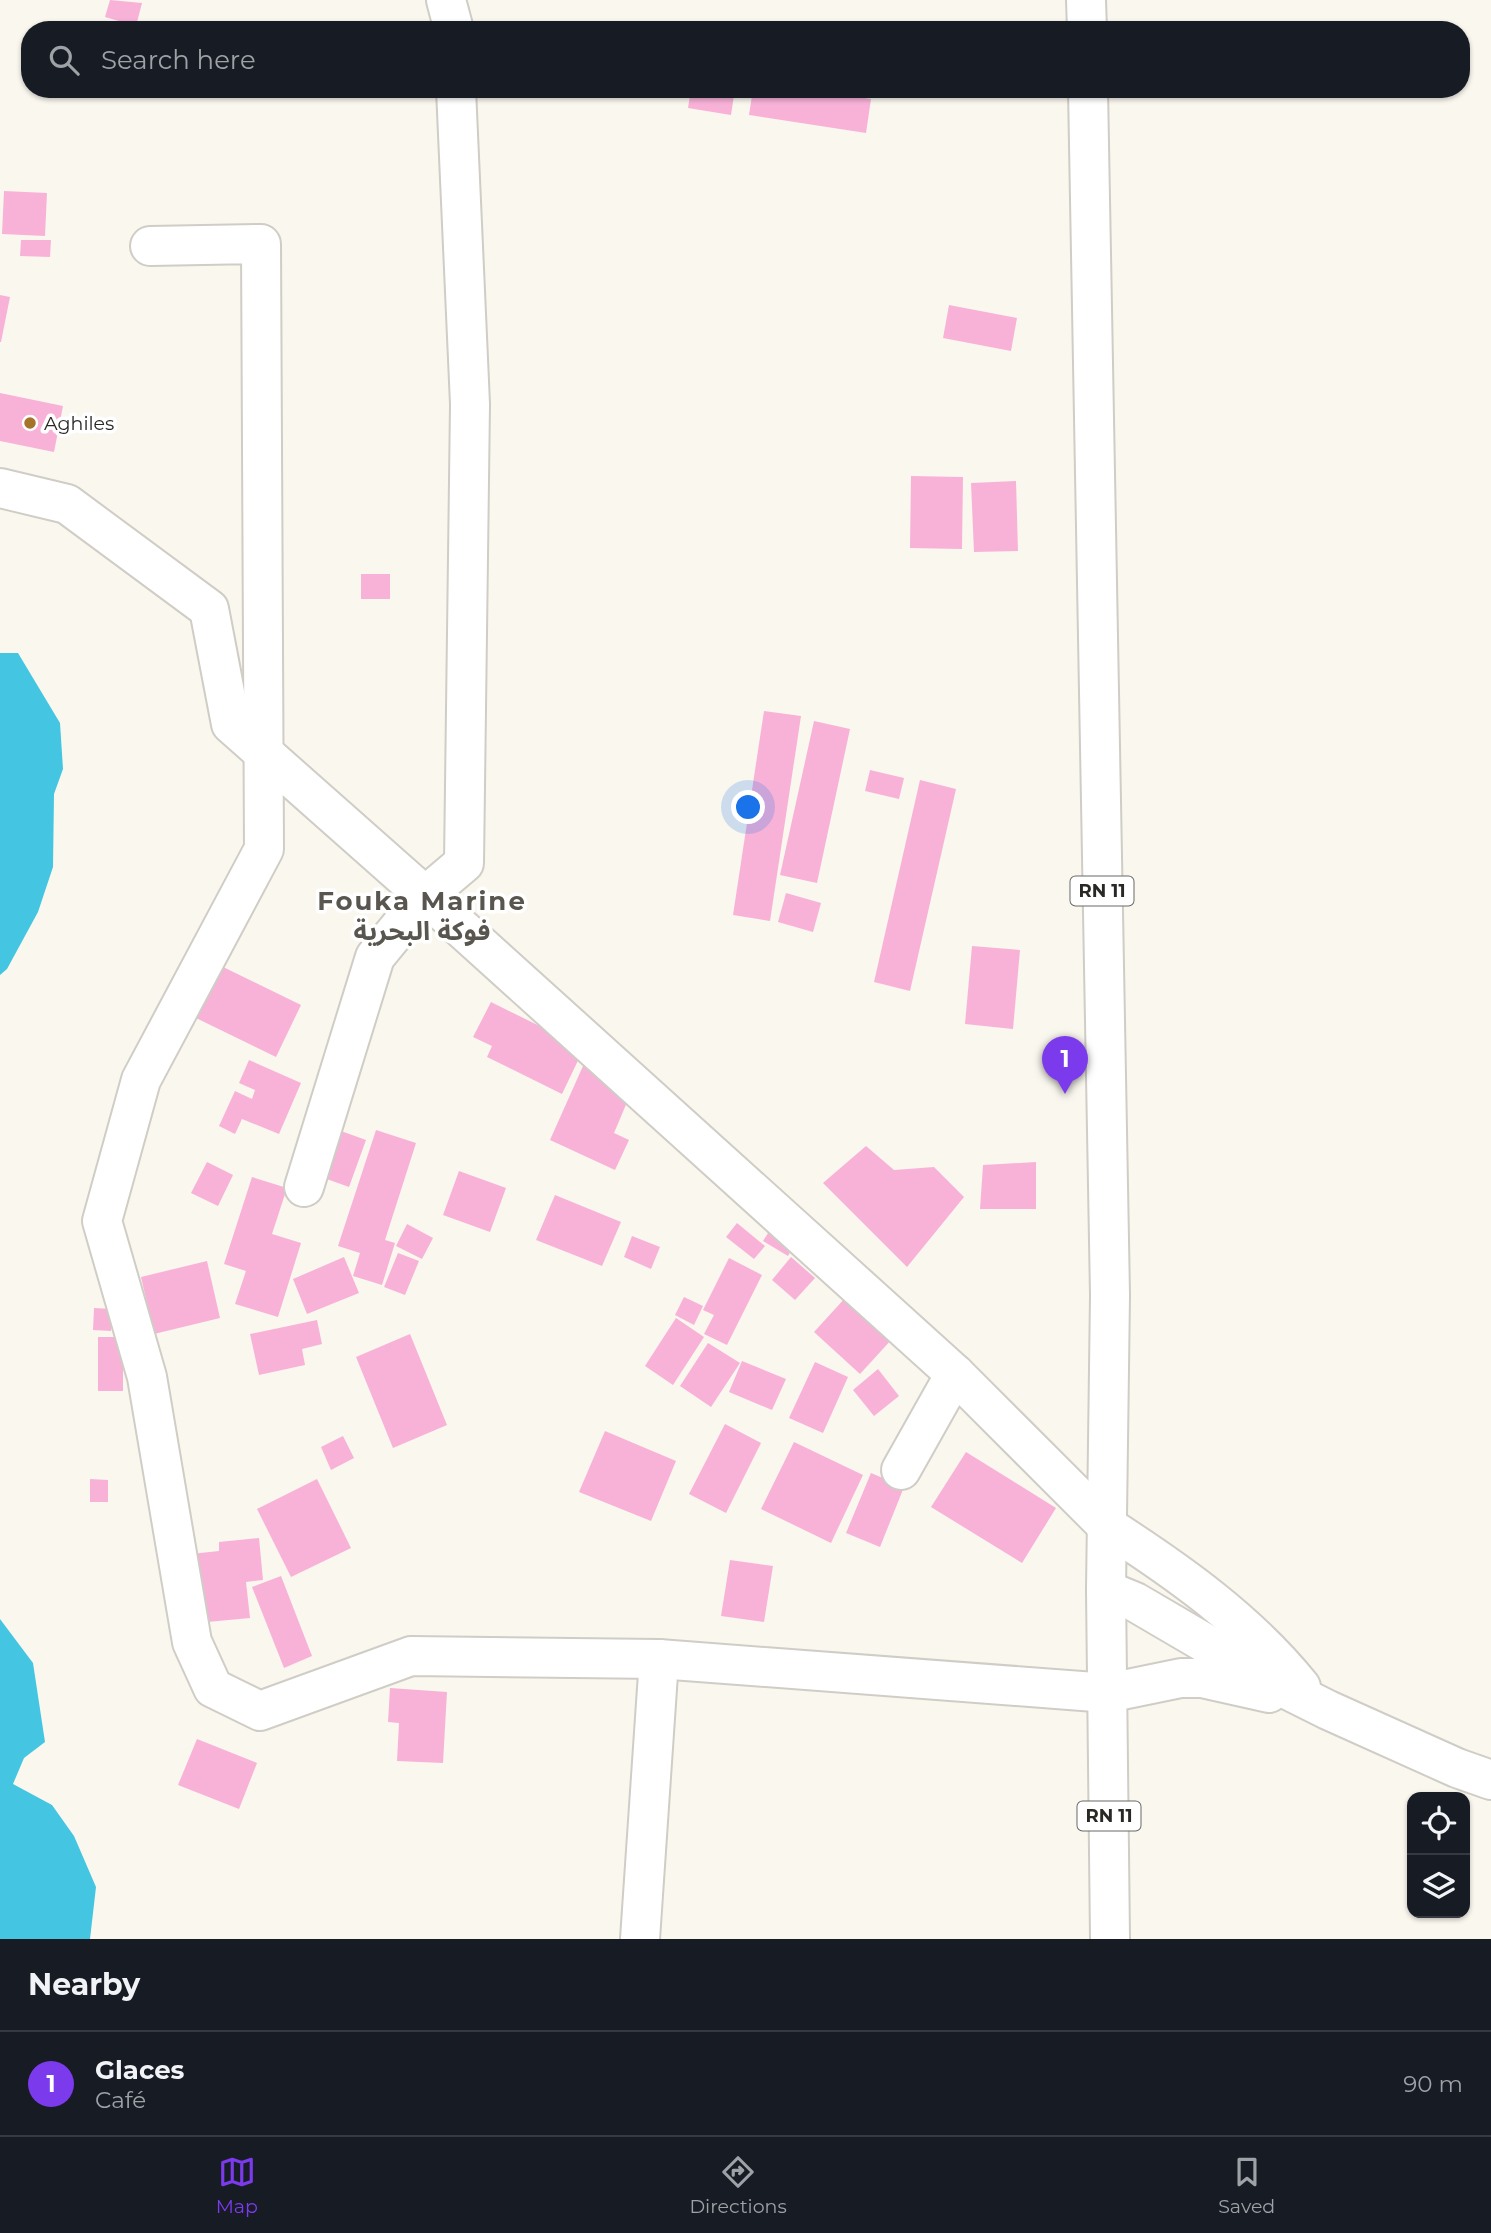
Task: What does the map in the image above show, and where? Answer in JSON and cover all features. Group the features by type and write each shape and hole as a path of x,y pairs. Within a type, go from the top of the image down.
{"street":[{"path":"446,0 452,21"},
{"path":"1086,0 1087,21"},
{"path":"303,1187 375,957 425,896 464,863 470,404 456,98"},
{"name":"RN 11","path":"1088,98 1110,1295 1106,1590 1110,1939"},
{"path":"150,246 261,244 264,849 141,1080 102,1221 147,1377 192,1642 213,1688 260,1711 411,1656 659,1659 1108,1693 1181,1678 1202,1678 1320,1706"},
{"path":"0,488 67,504 209,609 231,724 955,1374 1107,1526 1158,1559 1224,1610 1275,1655 1320,1706"},
{"path":"901,1470 955,1374"},
{"path":"1106,1590 1135,1602 1270,1681 1320,1706 1457,1768 1491,1780"},
{"path":"640,1939 659,1659"}],"water":[{"path":"0,653 18,653 60,723 63,769 54,794 53,867 38,912 7,969 0,975"},
{"path":"0,1619 33,1663 45,1742 24,1758 13,1784 52,1805 74,1836 96,1887 90,1939 0,1939"}],"building":[{"path":"110,0 142,3 137,21 119,21 105,17"},
{"path":"690,98 734,98 731,115 688,108"},
{"path":"752,98 871,99 866,133 749,115"},
{"path":"4,191 47,193 45,236 2,234"},
{"path":"21,240 51,240 50,257 20,256"},
{"path":"0,295 10,297 1,342 0,342"},
{"path":"949,305 1017,318 1011,351 943,338"},
{"name":"Aghiles","path":"0,393 63,406 54,452 0,441"},
{"path":"911,476 963,477 962,549 910,548"},
{"path":"1016,481 1018,551 974,552 971,483"},
{"path":"361,574 390,574 390,599 361,599"},
{"path":"764,711 801,716 770,921 733,915"},
{"path":"814,721 850,729 817,883 780,875"},
{"path":"870,770 904,778 899,799 865,791"},
{"path":"920,780 956,789 910,991 874,982"},
{"path":"786,893 821,903 813,932 778,922"},
{"path":"972,946 1020,950 1013,1029 965,1024"},
{"path":"221,966 301,1005 276,1057 196,1018"},
{"path":"491,1002 584,1048 562,1094 487,1057 492,1046 473,1037"},
{"path":"249,1060 301,1083 279,1134 242,1119 235,1134 219,1126 235,1091 252,1099 255,1090 239,1083"},
{"path":"583,1066 633,1088 614,1133 629,1140 615,1170 550,1140"},
{"path":"376,1130 416,1143 385,1240 395,1243 382,1285 353,1276 360,1253 338,1246"},
{"path":"341,1131 366,1140 349,1187 324,1178"},
{"path":"866,1146 894,1170 934,1167 964,1197 907,1267 823,1183"},
{"path":"207,1162 233,1175 218,1206 191,1193"},
{"path":"1036,1162 1036,1209 980,1209 983,1165"},
{"path":"459,1171 506,1188 490,1232 443,1215"},
{"path":"252,1177 287,1188 272,1234 301,1243 278,1317 235,1304 246,1271 224,1264"},
{"path":"555,1195 621,1222 602,1266 536,1240"},
{"path":"737,1223 765,1246 754,1259 726,1237"},
{"path":"407,1224 433,1238 422,1259 396,1246"},
{"path":"772,1227 802,1231 788,1256 763,1241"},
{"path":"632,1236 660,1247 651,1269 624,1257"},
{"path":"398,1253 419,1261 405,1295 384,1287"},
{"path":"344,1257 359,1293 307,1314 293,1279"},
{"path":"791,1257 815,1278 795,1300 772,1280"},
{"path":"729,1258 762,1275 727,1345 704,1334 714,1315 703,1310"},
{"path":"207,1261 220,1318 154,1334 141,1277"},
{"path":"684,1297 703,1306 694,1325 675,1315"},
{"path":"846,1297 892,1339 860,1374 814,1332"},
{"path":"94,1308 112,1309 111,1331 93,1330"},
{"path":"676,1318 704,1337 673,1385 645,1366"},
{"path":"317,1320 322,1344 302,1349 305,1365 259,1375 250,1334"},
{"path":"410,1334 447,1425 393,1448 356,1357"},
{"path":"98,1337 123,1337 123,1391 98,1391"},
{"path":"708,1343 740,1363 711,1407 680,1386"},
{"path":"742,1361 786,1379 772,1410 729,1392"},
{"path":"815,1362 848,1377 823,1433 789,1418"},
{"path":"878,1369 899,1396 874,1416 853,1390"},
{"path":"725,1424 761,1443 726,1513 689,1494"},
{"path":"605,1431 676,1461 651,1521 579,1492"},
{"path":"343,1436 354,1458 331,1470 321,1447"},
{"path":"794,1442 863,1475 831,1543 761,1509"},
{"path":"966,1452 1056,1508 1022,1563 931,1507"},
{"path":"871,1473 904,1487 880,1547 846,1533"},
{"path":"90,1479 108,1480 108,1502 90,1502"},
{"path":"317,1479 351,1548 291,1577 257,1509"},
{"path":"259,1538 263,1580 246,1582 250,1618 197,1623 191,1554 219,1551 219,1542"},
{"path":"730,1560 773,1566 764,1622 721,1616"},
{"path":"281,1576 312,1656 284,1668 252,1587"},
{"path":"390,1688 447,1692 443,1763 397,1761 399,1723 388,1722"},
{"path":"197,1739 257,1763 239,1809 178,1785"}],"place":[{"name":"Aghiles","path":"30,423"},
{"name":"Glaces","path":"1065,1094"}],"district":[{"name":"Fouka Marine فوكة البحرية","path":"422,916"}]}
